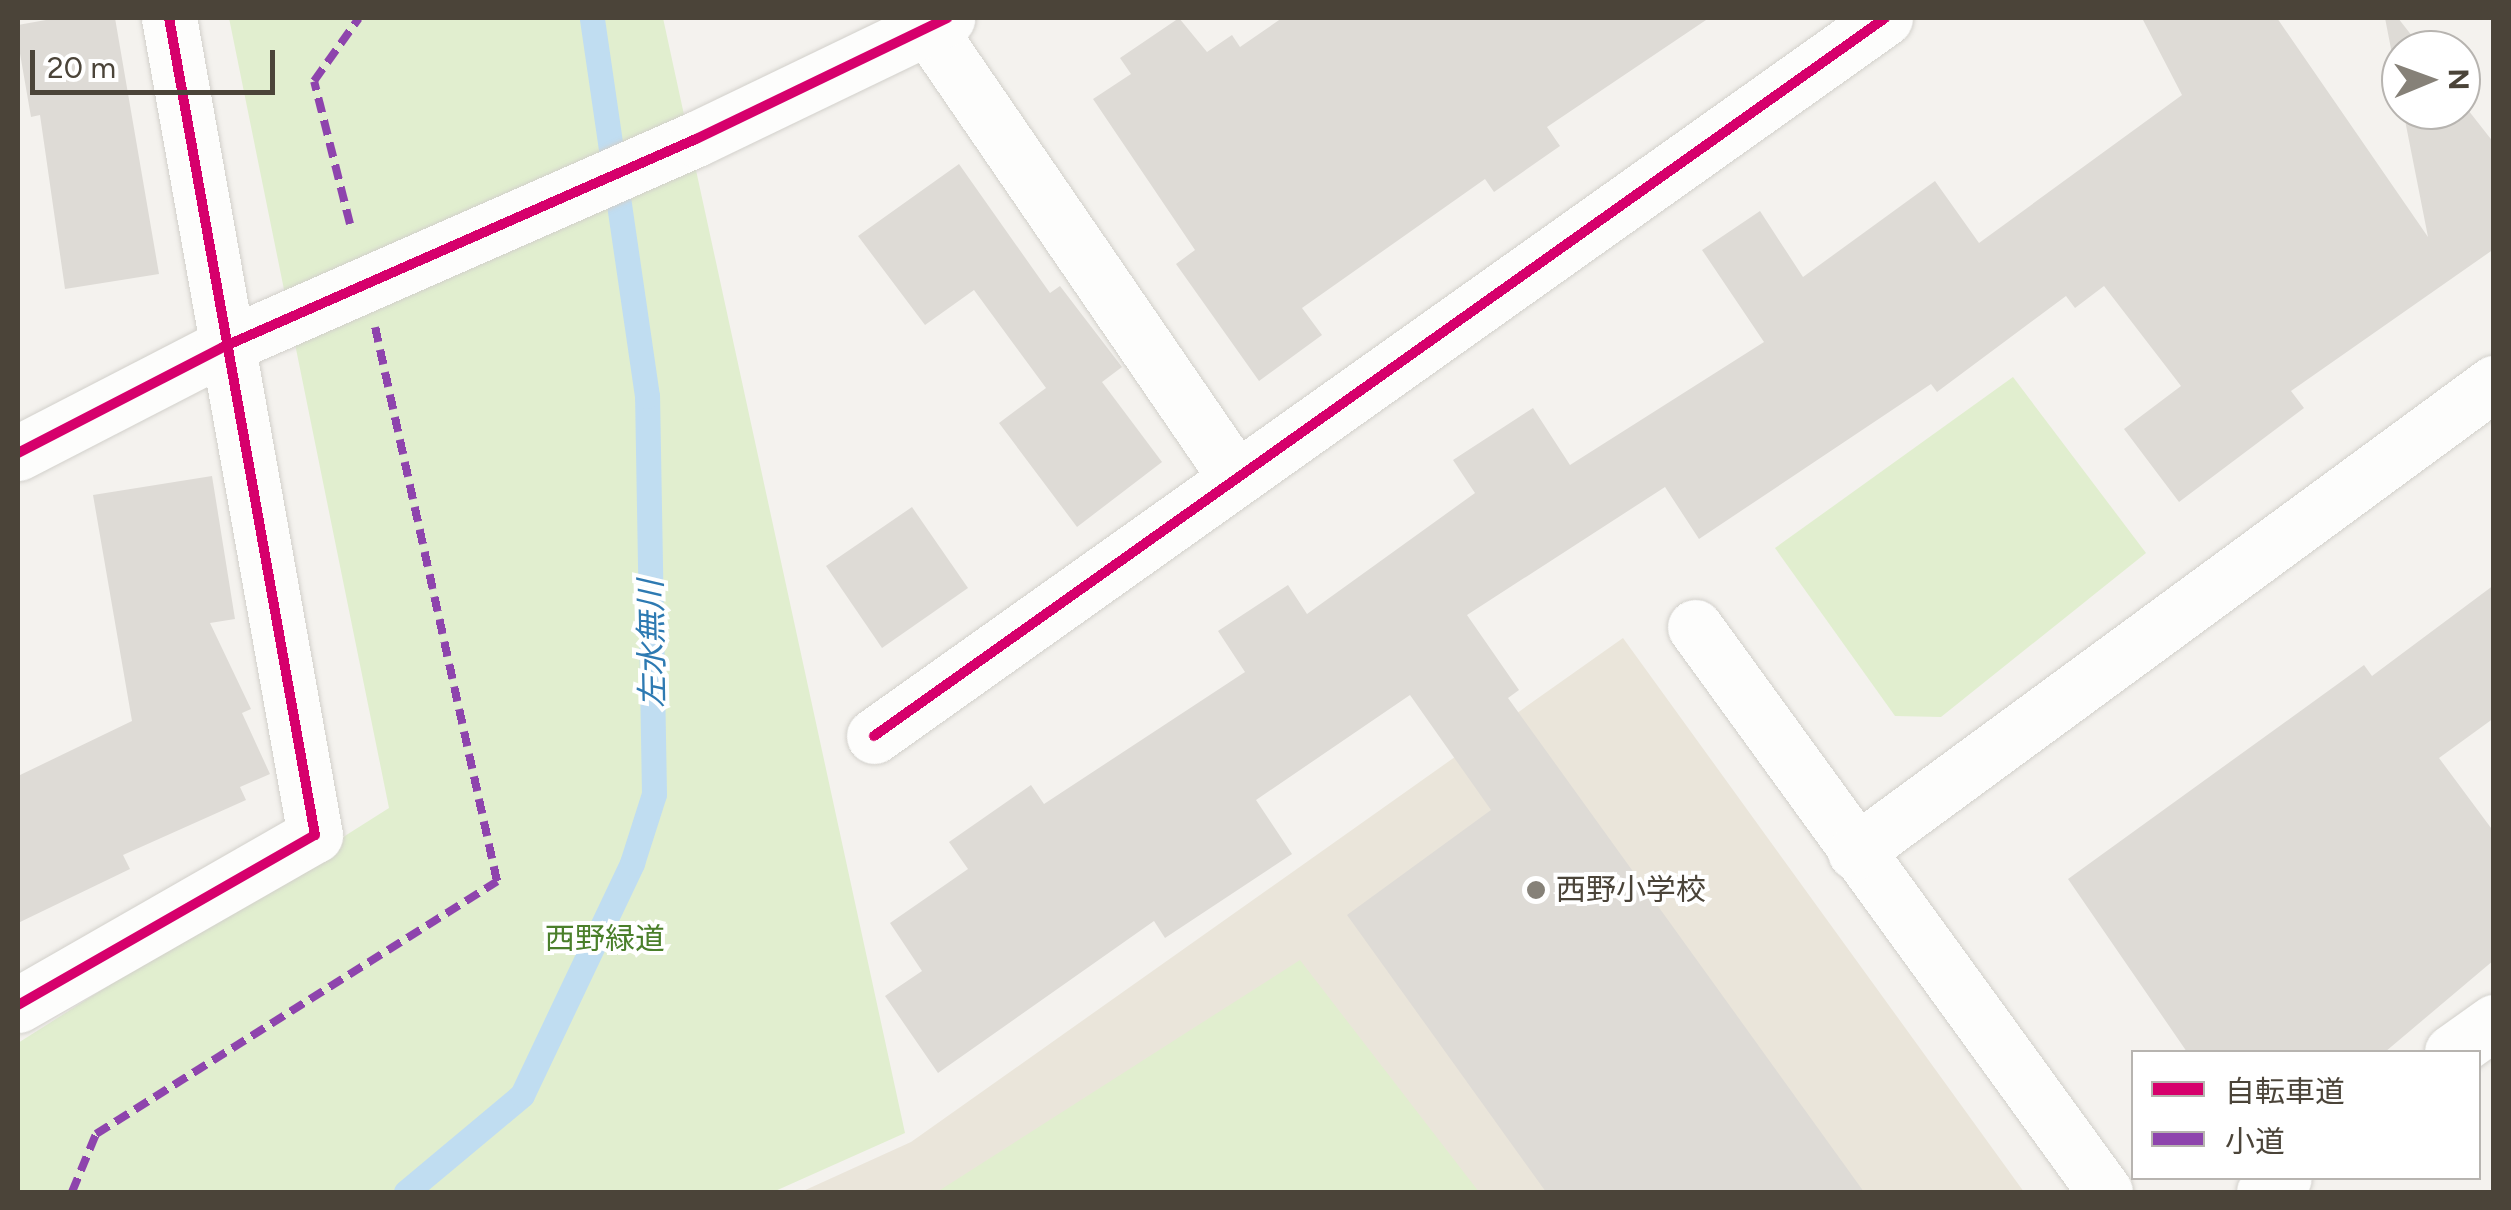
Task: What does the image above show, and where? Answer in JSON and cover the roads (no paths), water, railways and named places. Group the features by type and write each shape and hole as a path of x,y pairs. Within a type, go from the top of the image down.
{"street":[{"path":"18,1004 314,835 223,347 169,18"},
{"path":"874,736 1234,475 1885,18"},
{"path":"18,454 223,347 696,139 930,22 1234,475"},
{"path":"1855,852 2494,384"},
{"path":"1695,627 2105,1192"},
{"path":"2455,1050 2494,1022"}],"waterway":[{"name":"左水無川","path":"406,1192 522,1095 632,863 654,794 647,396 592,18"}],"place":[{"name":"西野小学校","path":"1536,890"}],"park label":[{"name":"西野緑道","path":"605,939"}]}
